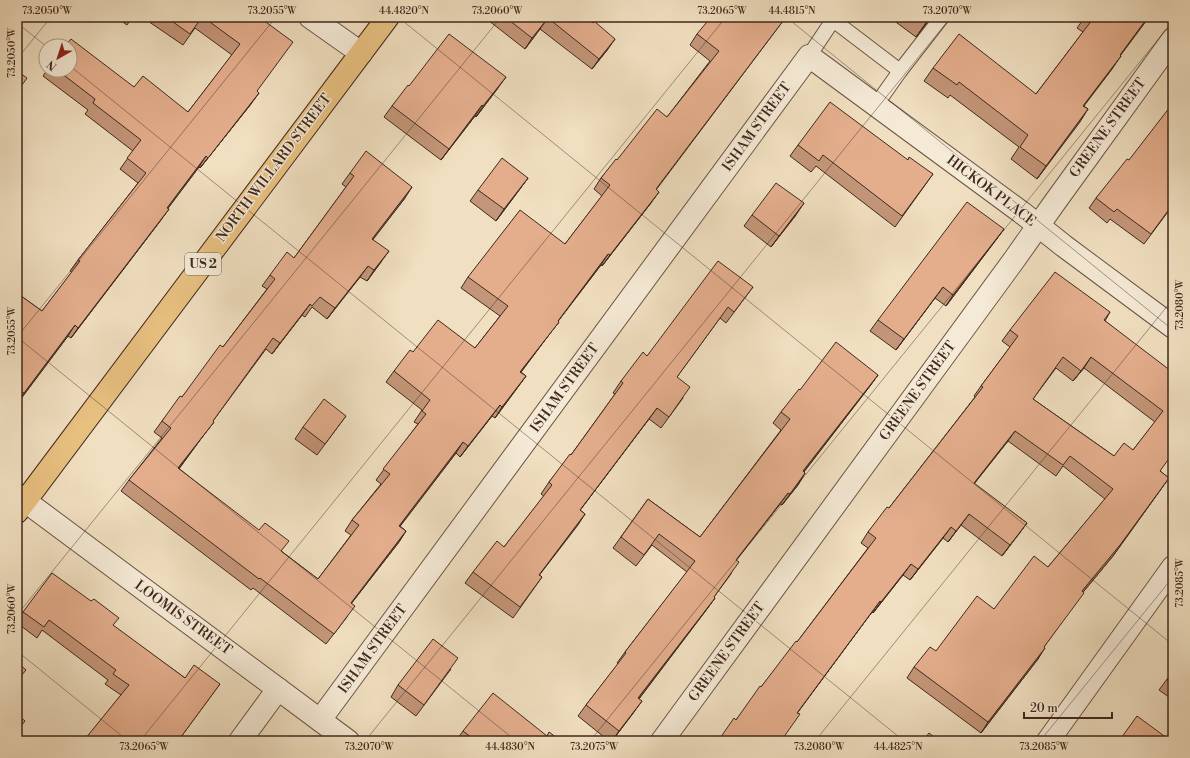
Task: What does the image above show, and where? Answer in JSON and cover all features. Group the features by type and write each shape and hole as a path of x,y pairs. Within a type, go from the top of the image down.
{"main road":[{"name":"NORTH WILLARD STREET","path":"20,503 388,17"}],"street":[{"path":"310,17 361,53"},
{"name":"GREENE STREET","path":"662,741 1173,39"},
{"name":"HICKOK PLACE","path":"809,56 1173,327"},
{"name":"ISHAM STREET","path":"320,720 809,56"},
{"name":"LOOMIS STREET","path":"20,503 348,741"},
{"path":"1048,741 1173,568"},
{"path":"240,741 278,689"}],"lane":[{"path":"876,105 900,71 942,17"},
{"path":"809,56 831,19 900,71"}],"building":[{"path":"166,17 202,17 190,34"},
{"path":"203,17 259,17 293,42 257,91 259,93 208,158 206,156 167,208 169,209 78,328 75,325 24,393 17,388 17,293 42,311 80,261 78,260 146,173 127,158 141,140 93,103 95,99 67,78 78,78 78,44 134,87 143,76 188,112 240,44"},
{"path":"505,17 586,17 593,23 594,21 615,39 599,59 548,18 532,38"},
{"path":"711,17 786,17 656,189 659,192 610,255 608,254 558,321 559,322 520,372 526,376 502,407 500,405 468,446 463,442 399,526 406,531 351,603 355,606 334,634 129,480 171,428 162,421 180,396 182,397 220,345 223,347 275,279 270,275 287,252 294,258 354,176 350,173 366,151 412,187 372,239 389,251 374,270 368,266 335,308 320,297 312,306 310,304 280,343 273,338 213,421 214,422 178,468 259,530 265,523 289,541 281,551 318,579 359,525 352,520 390,474 383,469 426,414 422,411 430,400 394,371 410,350 413,352 438,320 475,348 508,306 468,277 520,210 565,244 610,185 601,178 616,159 617,160 657,109 667,117 719,51 697,34"},
{"path":"1089,17 1148,17 1083,106 1088,109 1046,166 1020,147 1028,135 959,82 957,85 933,68 959,34 1036,94 1092,20"},
{"path":"449,34 506,77 483,106 482,105 449,149 392,106"},
{"path":"17,71 27,78 17,92"},
{"path":"830,102 908,160 909,157 933,174 902,216 823,155 819,161 798,145"},
{"path":"1173,103 1173,204 1151,234 1117,209 1114,212 1096,198 1127,159 1129,160"},
{"path":"502,158 528,178 504,209 478,190"},
{"path":"776,183 804,203 779,236 752,215"},
{"path":"967,202 1004,229 953,295 943,287 904,339 878,320"},
{"path":"718,261 753,287 734,312 728,307 677,377 690,387 669,417 657,408 580,510 585,514 539,575 542,577 520,607 473,572 497,541 504,547 552,485 549,482 570,454 571,455 623,383 621,381 643,352 647,356"},
{"path":"1055,272 1110,312 1104,320 1171,371 1170,373 1173,375 1173,453 1160,471 1169,478 1120,545 1082,591 1084,593 1044,647 1045,648 988,722 914,667 930,647 936,651 977,596 994,609 1034,556 1048,567 1113,489 1070,456 1063,465 1015,431 974,483 1027,523 1010,545 969,514 956,531 951,527 918,569 911,564 881,602 880,601 797,713 800,714 781,741 718,741 734,718 736,720 760,686 761,687 796,641 797,642 876,538 868,532 887,507 889,508 983,387 981,386 1018,336 1010,330","holes":["1063,357 1081,371 1091,357 1163,411 1133,450 1124,443 1114,456 1033,399"]},
{"path":"836,342 878,375 803,471 805,473 790,494 788,493 736,560 739,562 714,597 715,598 638,698 642,701 619,731 586,705 695,561 659,534 644,555 621,537 648,499 700,537 790,419 781,412 799,389 800,390"},
{"path":"324,399 346,416 325,444 303,427"},
{"path":"52,573 91,601 94,599 119,618 113,625 185,678 194,665 220,684 178,741 87,741 85,739 129,685 113,674 116,670 49,620 44,627 23,612"},
{"path":"433,639 458,658 424,705 398,685"},
{"path":"17,662 26,670 17,681"},
{"path":"1173,671 1173,684 1167,680"},
{"path":"493,693 547,736 549,732 561,741 476,741 463,731"},
{"path":"17,714 25,721 17,731"},
{"path":"1137,716 1171,741 1119,741"},
{"path":"929,733 939,741 923,741"}]}
